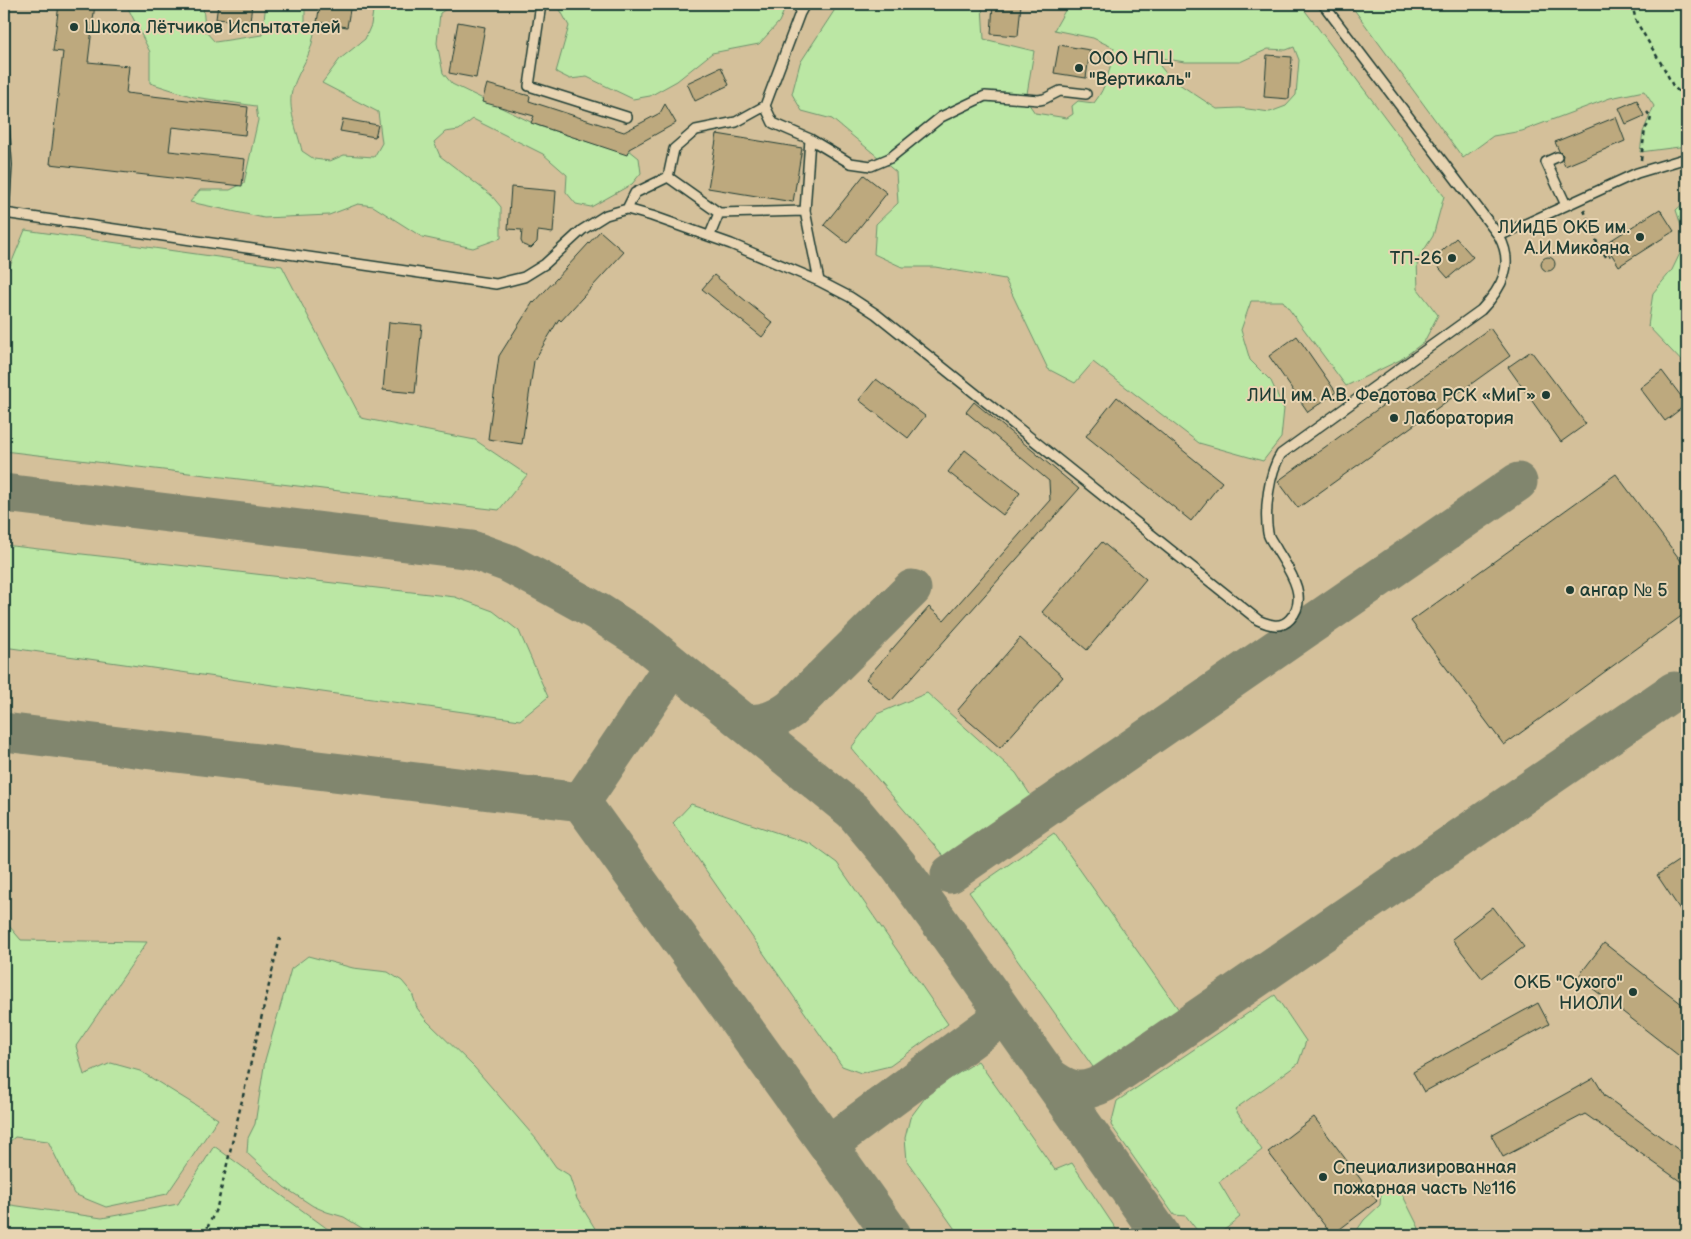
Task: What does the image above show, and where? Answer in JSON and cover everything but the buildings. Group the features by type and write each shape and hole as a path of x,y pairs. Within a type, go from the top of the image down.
{"lane":[{"path":"541,4 529,86 627,117"},
{"path":"668,176 674,149 696,130 736,122 765,106 805,4"},
{"path":"4,124 7,165 4,213 496,284 524,277 545,264 590,225 606,215 627,209 710,236 819,282 850,297 876,314 1258,620 1276,626 1287,622 1300,604 1299,594 1288,568 1268,535 1266,514 1277,460 1281,454 1482,310 1497,293 1506,267 1503,245 1499,236 1323,4"},
{"path":"765,106 773,123 810,139 850,163 871,166 890,158 942,117 985,96 1044,100 1060,91 1086,94"},
{"path":"810,139 805,211 819,282"},
{"path":"1557,157 1546,162 1566,205"},
{"path":"1499,236 1637,173 1687,158"},
{"path":"627,209 635,193 668,176"},
{"path":"668,176 720,213 805,211"},
{"path":"710,236 720,213"}],"path":[{"path":"1632,4 1636,21 1673,86 1687,98"},
{"path":"1637,173 1640,170 1645,129 1651,117 1647,112"},
{"path":"1580,199 1598,245 1607,258 1610,255"},
{"path":"204,1235 217,1207 280,938"}],"shaded area":[{"path":"4,4 1679,4 1687,23 1687,1235 4,1235"}],"green space":[{"path":"126,4 203,4 205,31 215,42 262,35 266,4 305,4 305,22 314,33 308,55 291,95 293,119 302,151 314,159 330,161 344,155 374,157 382,143 378,112 322,83 340,59 365,39 371,25 374,4 454,4 440,13 437,43 443,73 452,84 539,126 614,150 629,150 639,158 641,173 632,184 591,207 576,204 566,192 567,175 543,154 473,119 459,130 445,132 434,142 440,156 491,195 501,207 501,238 473,248 422,237 373,206 358,204 329,215 264,218 190,202 200,190 230,190 244,183 258,120 256,106 194,97 150,83 150,52"},
{"path":"557,4 787,4 779,22 759,44 712,53 677,81 650,96 633,99 587,77 570,79 556,72 569,26"},
{"path":"836,4 983,4 984,39 1034,51 1026,100 1035,113 1067,118 1073,114 1072,106 1078,101 1094,103 1107,77 1114,48 1093,38 1054,30 1067,7 1066,4 1300,4 1444,196 1433,236 1417,261 1418,289 1438,315 1424,342 1400,360 1346,386 1283,301 1251,301 1241,330 1250,360 1271,381 1284,409 1281,438 1263,461 1199,443 1093,362 1075,383 1048,369 1005,279 935,267 902,267 874,254 876,224 898,203 896,172 832,119 802,111 792,94 800,63 834,11","holes":["1294,47 1299,60 1296,95 1286,106 1270,112 1240,108 1217,109 1170,78 1160,66 1160,58 1185,62 1240,62 1268,49 1286,50"]},
{"path":"1350,4 1687,4 1687,146 1640,152 1643,132 1654,106 1644,91 1610,98 1522,131 1493,136 1463,158"},
{"path":"1687,200 1687,367 1648,326 1653,293 1672,270 1686,241 1676,210"},
{"path":"25,230 282,266 361,418 475,440 527,475 499,510 4,451 4,281"},
{"path":"4,545 455,597 493,611 519,631 548,697 520,720 4,647"},
{"path":"927,693 1016,773 1039,808 953,867 851,748 877,714"},
{"path":"691,804 811,844 837,863 948,1024 890,1066 861,1073 842,1066 673,823"},
{"path":"1054,833 1184,1017 1100,1077 969,892"},
{"path":"4,920 21,940 147,942 76,1046 84,1075 111,1063 140,1071 218,1119 167,1194 106,1207 74,1194 48,1141 15,1137 4,1146"},
{"path":"308,956 353,968 388,972 402,981 412,993 417,1008 426,1020 474,1067 537,1140 556,1167 569,1175 577,1199 599,1235 373,1235 344,1217 313,1206 284,1187 247,1153 248,1138 255,1124 265,1060 291,969"},
{"path":"1275,995 1306,1041 1298,1064 1235,1109 1262,1150 1219,1182 1240,1217 1226,1229 1217,1233 1199,1233 1186,1216 1174,1215 1111,1125 1117,1101"},
{"path":"978,1061 1055,1170 1072,1163 1120,1235 959,1235 907,1161 905,1138 910,1118 930,1091"},
{"path":"214,1146 336,1235 4,1235 4,1204 102,1218 178,1204"},
{"path":"1394,1188 1401,1192 1421,1235 1356,1235 1355,1233 1364,1220 1380,1205 1381,1193 1386,1189"}],"taxiway":[{"path":"950,874 1518,482"},
{"path":"4,493 472,550 508,563 598,612 642,640 853,811 898,865 941,924 1161,1235"},
{"path":"745,723 769,721 791,709 912,589"},
{"path":"581,802 673,666"},
{"path":"1047,1075 1061,1085 1074,1090 1088,1089 1104,1083 1674,691"},
{"path":"4,732 581,802 828,1145 1004,1015"},
{"path":"828,1145 892,1235"}],"place":[{"name":"Школа Лётчиков Испытателей","path":"74,27"},
{"name":"ООО НПЦ \"Вертикаль\"","path":"1079,68"},
{"name":"ЛИиДБ ОКБ им. А.И.Микояна","path":"1640,237"},
{"name":"ТП-26","path":"1452,258"},
{"name":"ЛИЦ им. А.В. Федотова РСК «МиГ»","path":"1546,395"},
{"name":"Лаборатория","path":"1394,418"},
{"name":"ангар № 5","path":"1570,590"},
{"name":"ОКБ \"Сухого\" НИОЛИ","path":"1633,992"},
{"name":"Специализированная пожарная часть №116","path":"1323,1177"}]}
